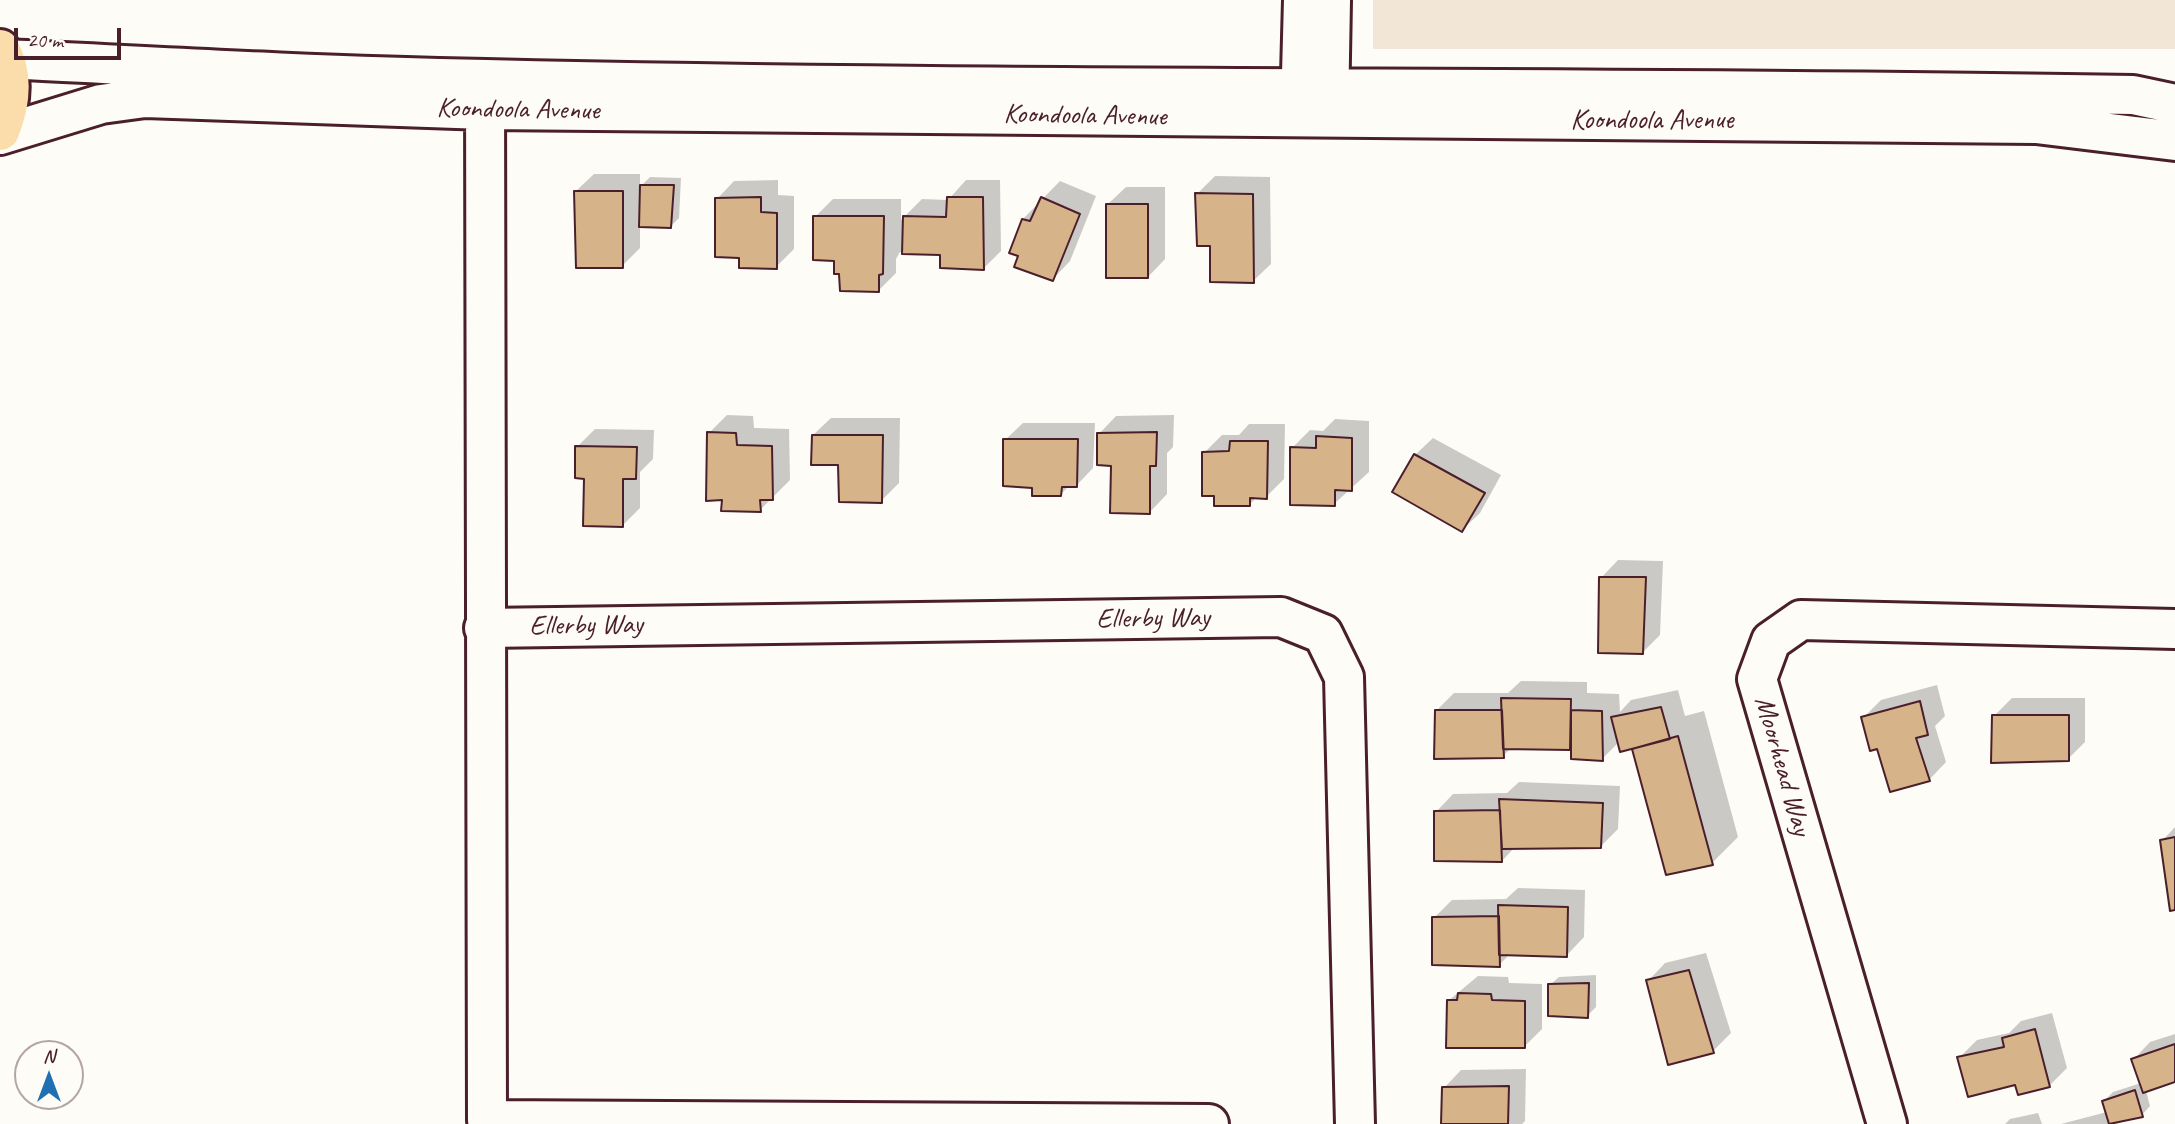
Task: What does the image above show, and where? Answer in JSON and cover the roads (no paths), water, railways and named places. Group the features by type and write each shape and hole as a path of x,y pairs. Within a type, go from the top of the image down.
{"main road":[{"path":"0,133 8,111 11,85 3,54"}],"street":[{"path":"1303,0 1315,103"},
{"path":"1315,103 1331,0"},
{"name":"Koondoola Avenue","path":"3,54 485,95"},
{"name":"Koondoola Avenue","path":"1315,103 1759,89 2133,95 2175,104"},
{"path":"485,95 487,1120 1209,1124"},
{"name":"Koondoola Avenue","path":"0,133 101,104 145,98 485,95 1315,103 2036,124 2175,141"},
{"name":"Ellerby Way","path":"484,628 1281,617 1323,634 1344,677 1355,1124"},
{"name":"Moorhead Way","path":"1887,1124 1757,679 1771,641 1801,620 2175,629"}]}
